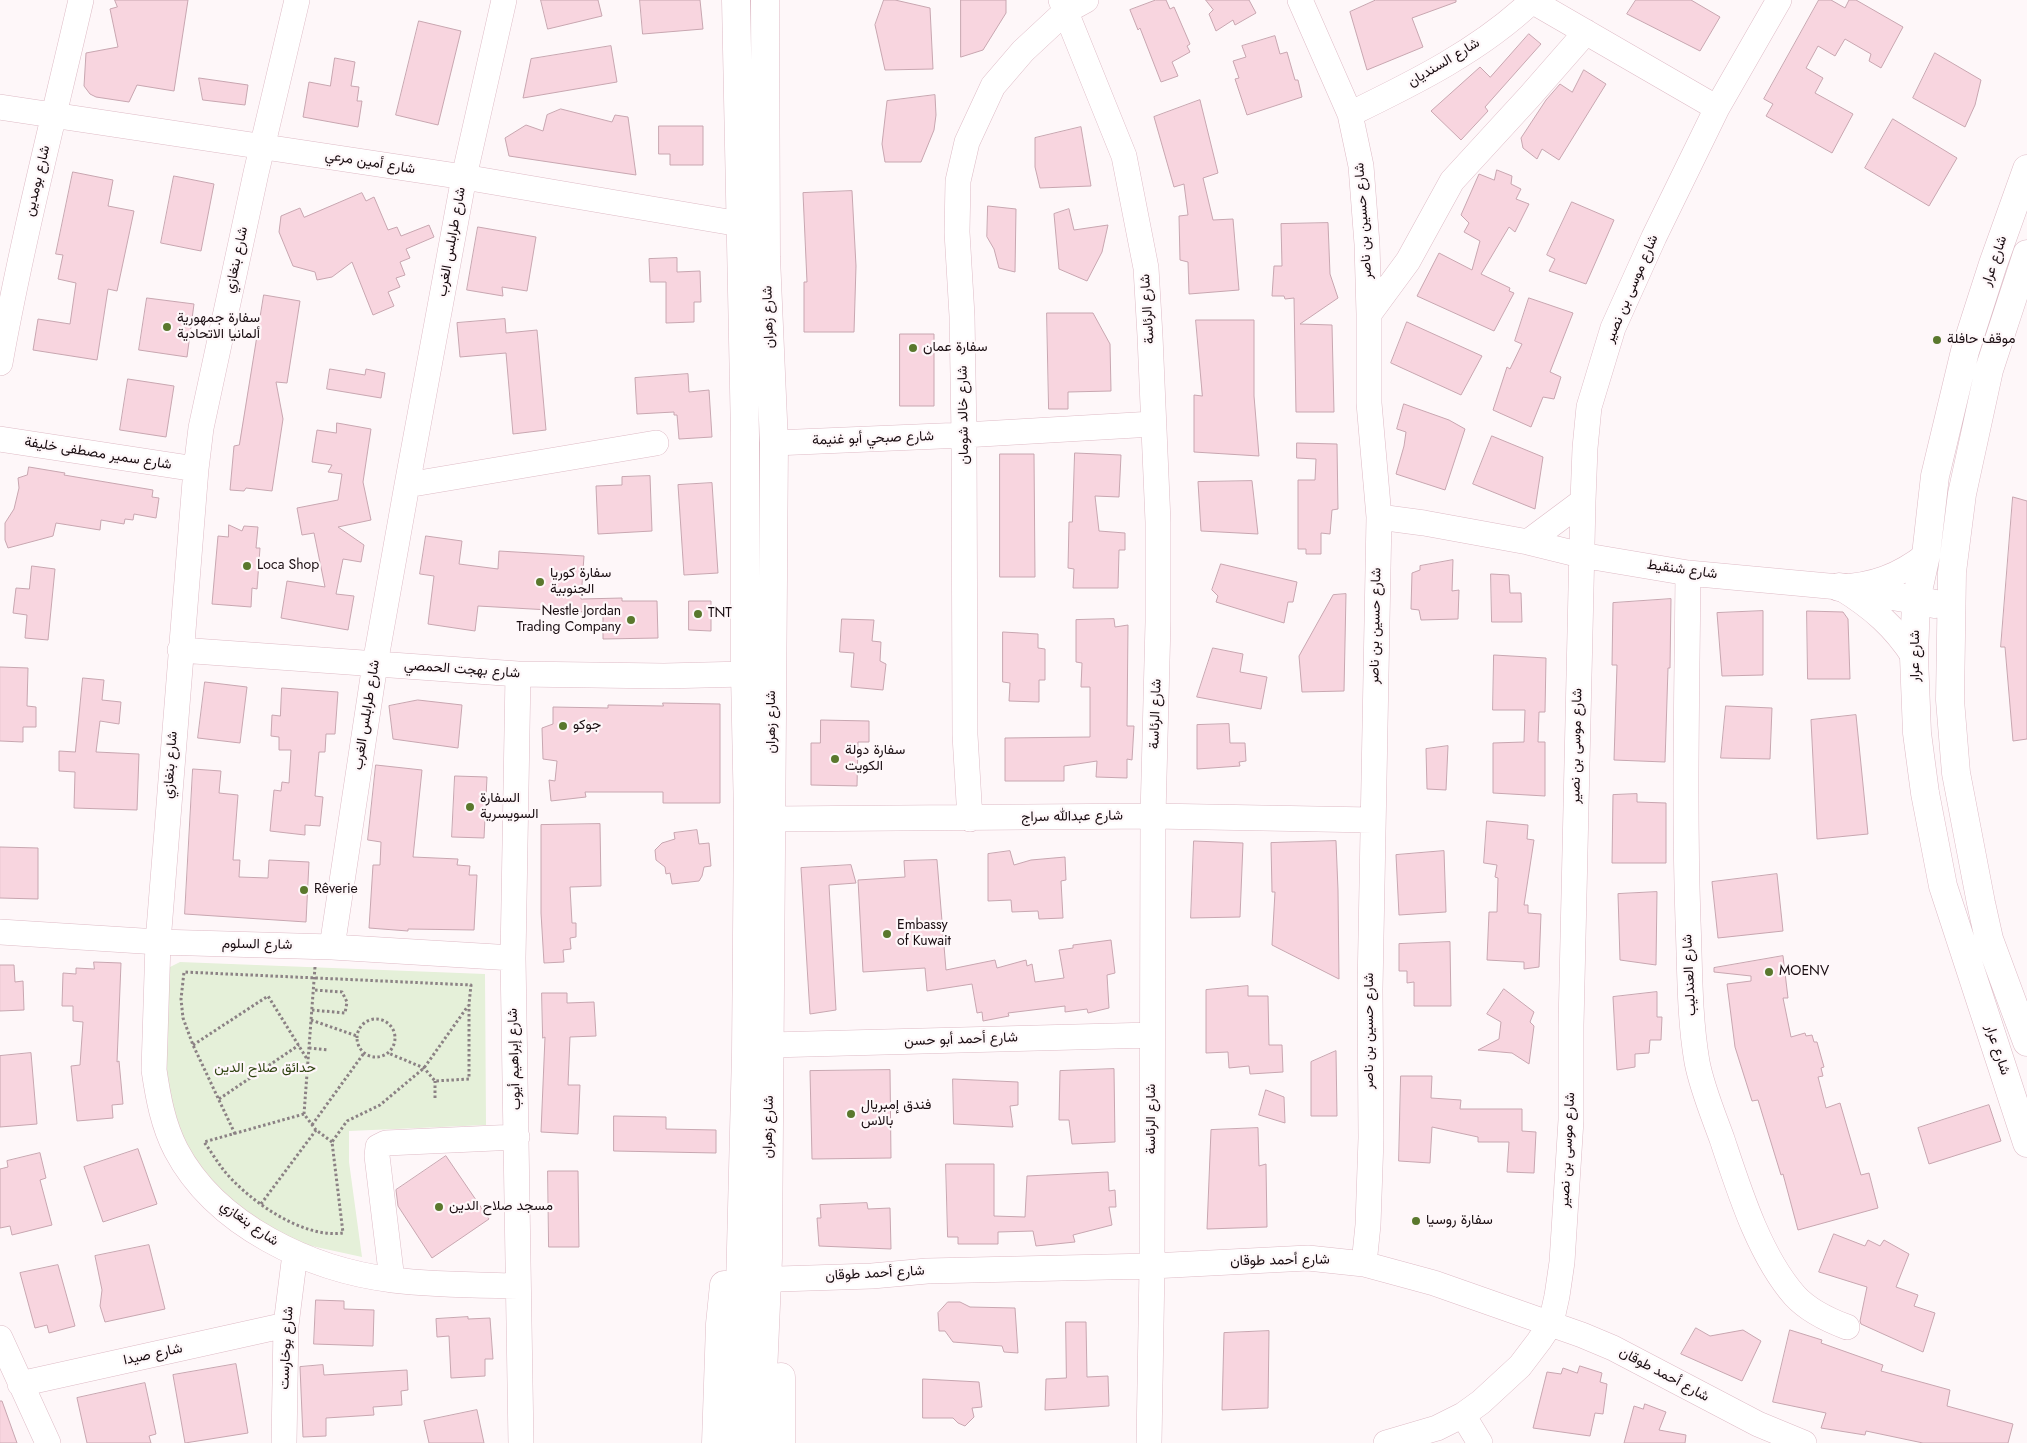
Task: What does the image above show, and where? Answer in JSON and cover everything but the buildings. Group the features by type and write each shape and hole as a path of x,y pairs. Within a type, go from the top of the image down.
{"main road":[{"name":"شارع زهران","path":"736,0 745,436 745,674 748,826 742,1228 736,1443"},
{"name":"شارع زهران","path":"760,1443 773,1268 770,1045 774,443 766,257 765,0"},
{"name":"شارع عرار","path":"2027,170 1993,264 1965,351 1935,476 1926,555 1916,600 1914,657 1917,733 1935,849 1943,886 2027,1142"},
{"name":"شارع عرار","path":"2027,254 1989,370 1964,484 1952,572 1950,700 1956,773 1968,844 1989,939 2019,1000 2027,1042"},
{"path":"1838,587 1916,600 1941,606 1952,613"},
{"path":"1993,1040 2027,1048"},
{"path":"716,1443 720,1324 728,1256 742,1228"},
{"path":"773,1268 781,1295 781,1443"}],"street":[{"name":"شارع بومدين","path":"0,363 40,170 81,0"},
{"name":"شارع بنغازي","path":"297,0 262,146 201,428 180,650 158,942 154,1070 162,1111 176,1150 190,1172 207,1193 226,1211 295,1254 326,1266 392,1280 518,1286"},
{"name":"شارع طرابلس الغرب","path":"325,946 464,177 504,0"},
{"name":"شارع حسين بن ناصر","path":"1300,0 1350,114 1361,166 1367,244 1369,314 1368,403 1379,517 1372,820 1371,1138 1368,1225 1364,1264"},
{"name":"شارع السنديان","path":"1350,114 1396,92 1466,52 1532,0 1717,108"},
{"name":"شارع موسى بن نصير","path":"1386,1443 1437,1428 1463,1415 1481,1402 1520,1366 1551,1323 1562,1262 1571,1120 1571,1016 1581,555 1585,448 1589,407 1613,328 1654,237 1717,108 1779,0"},
{"name":"شارع الرئاسة","path":"1071,4 1124,156 1146,268 1150,336 1158,522 1158,622 1153,816 1152,1266 1149,1443"},
{"name":"شارع خالد شومان","path":"970,819 965,735 964,435 962,316 957,232 958,181 967,142 993,86 1023,51 1071,4"},
{"path":"1369,314 1408,261 1439,201 1452,181 1519,109 1586,32"},
{"name":"شارع أمين مرعي","path":"0,107 464,177 740,224"},
{"name":"شارع صبحي أبو غنيمة","path":"774,443 964,435 1153,424"},
{"name":"شارع سمير مصطفى خليفة","path":"0,439 196,469"},
{"path":"407,485 656,443"},
{"path":"1528,542 1583,500"},
{"name":"شارع شنقيط","path":"1379,517 1424,523 1528,542 1581,555 1688,573 1838,587 1858,586 1885,579 1911,567 1926,555"},
{"name":"شارع العندليب","path":"1688,573 1686,872 1692,1016 1698,1064 1735,1177 1758,1237 1796,1297 1818,1314 1847,1327"},
{"name":"شارع شنقيط","path":"1838,587 1874,610 1889,624 1914,657"},
{"name":"شارع بهجت الحمصي","path":"180,650 518,674 664,676 745,674"},
{"name":"شارع إبراهيم أيوب","path":"518,674 513,958 518,1137 521,1443"},
{"name":"شارع عبدالله سراج","path":"772,819 970,819 1153,816 1372,820"},
{"name":"شارع السلوم","path":"0,932 158,942 325,946 513,958"},
{"name":"شارع أحمد أبو حسن","path":"770,1045 1152,1035"},
{"path":"392,1280 377,1156 378,1146 386,1143 518,1137"},
{"name":"شارع بوخارست","path":"284,1443 286,1325 295,1254"},
{"name":"شارع أحمد طوقان","path":"773,1268 872,1276 945,1271 1152,1266 1308,1258 1364,1264 1434,1283 1551,1323 1613,1348 1758,1424 1804,1443"},
{"name":"شارع صيدا","path":"20,1384 286,1325"},
{"path":"0,1338 48,1443"},
{"path":"1463,1415 1480,1443"}],"path":[{"path":"325,946 315,977 304,1114 316,1130 332,1142"},
{"path":"235,1134 193,1045 183,1018 181,999 184,972 471,986 469,1004 469,1080 435,1081"},
{"path":"312,1010 345,1013 347,1002 342,992 314,990"},
{"path":"193,1045 268,996 308,1060"},
{"path":"304,1114 204,1142 223,1169 261,1204 293,1224 309,1230 332,1235 344,1233 332,1142 347,1120 380,1105 424,1068 469,1004"},
{"path":"381,1019 391,1026 396,1037 388,1053 377,1057 364,1053 357,1042 357,1036 362,1024 368,1020 381,1019"},
{"path":"311,1020 357,1036"},
{"path":"219,1099 299,1045"},
{"path":"309,1048 328,1050"},
{"path":"312,1125 364,1053"},
{"path":"388,1053 424,1068 435,1081 435,1098"},
{"path":"261,1204 316,1130"}],"green space":[{"name":"حدائق صلاح الدين","path":"180,962 485,974 486,1125 349,1131 349,1162 362,1257 307,1245 257,1222 219,1191 179,1142 160,1077 166,974 170,967"}],"place":[{"name":"سفارة جمهورية ألمانيا الاتحادية","path":"167,327"},
{"name":"موقف حافلة","path":"1937,340"},
{"name":"سفارة عمان","path":"913,348"},
{"name":"Loca Shop","path":"247,566"},
{"name":"سفارة كوريا الجنوبية","path":"540,582"},
{"name":"TNT","path":"698,614"},
{"name":"Nestle Jordan Trading Company","path":"631,620"},
{"name":"جوكو","path":"563,726"},
{"name":"سفارة دولة الكويت","path":"835,759"},
{"name":"السفارة السويسرية","path":"470,807"},
{"name":"Rêverie","path":"304,890"},
{"name":"Embassy of Kuwait","path":"887,934"},
{"name":"MOENV","path":"1769,972"},
{"name":"فندق إمبريال بالاس","path":"851,1114"},
{"name":"مسجد صلاح الدين","path":"439,1207"},
{"name":"سفارة روسيا","path":"1416,1221"}]}
